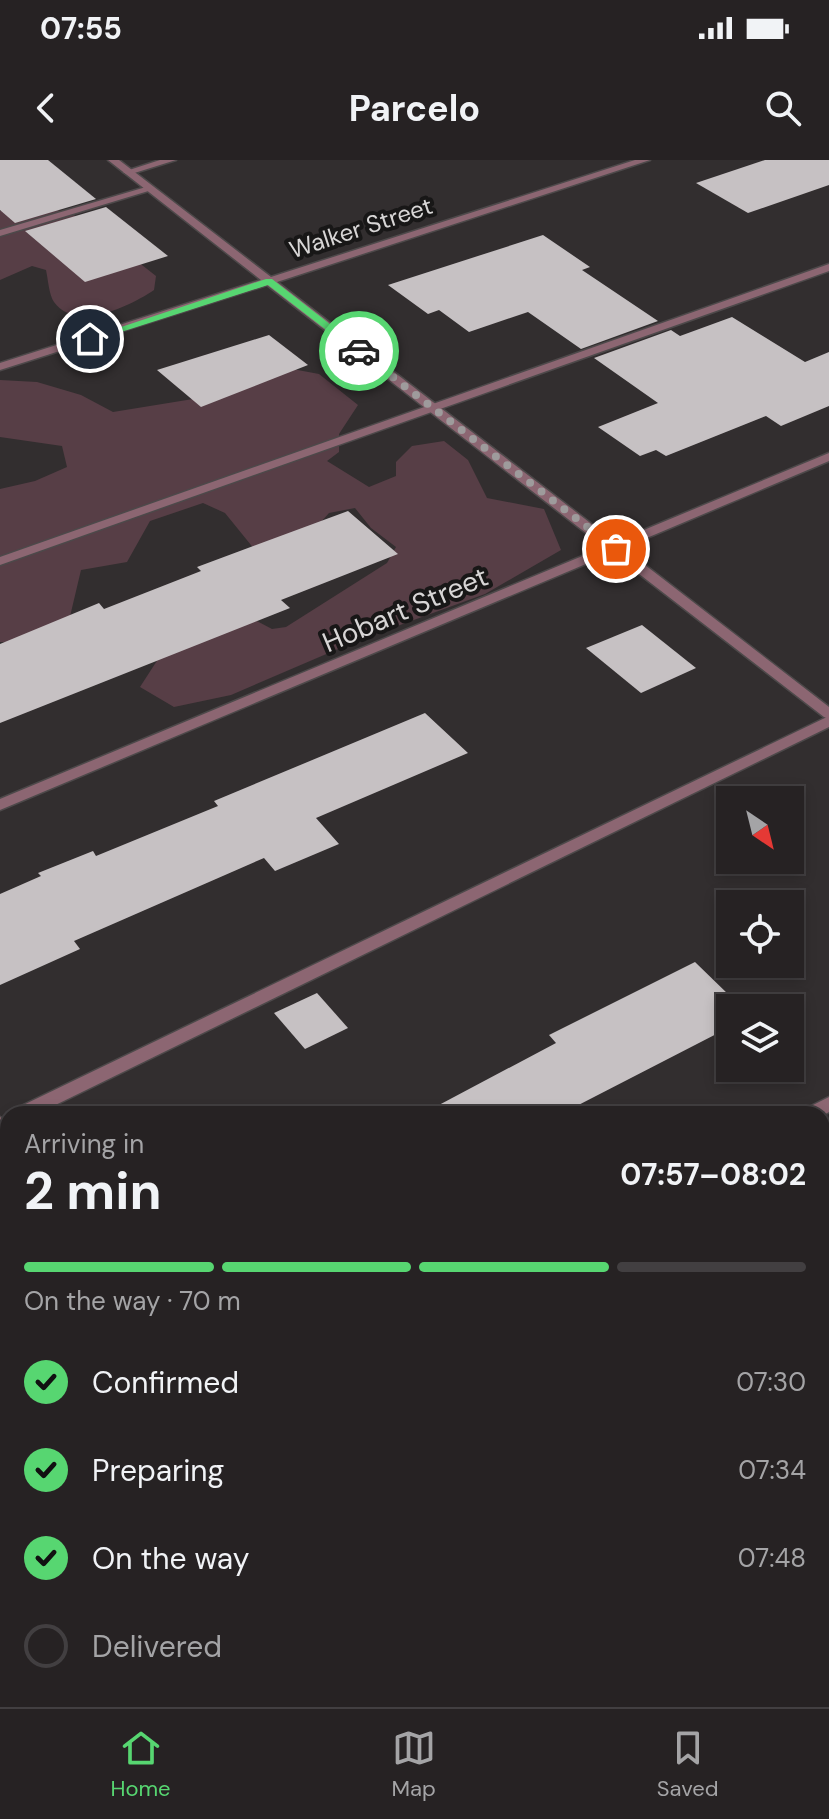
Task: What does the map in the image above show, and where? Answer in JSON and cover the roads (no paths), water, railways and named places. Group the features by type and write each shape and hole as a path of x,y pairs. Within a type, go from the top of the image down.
{"street":[{"path":"113,160 829,714"},
{"path":"128,172 171,160"},
{"name":"Walker Street","path":"0,367 645,160"},
{"path":"0,233 150,189"},
{"path":"0,561 829,267"},
{"name":"Hobart Street","path":"0,805 829,457"},
{"path":"37,1106 829,721"}]}
